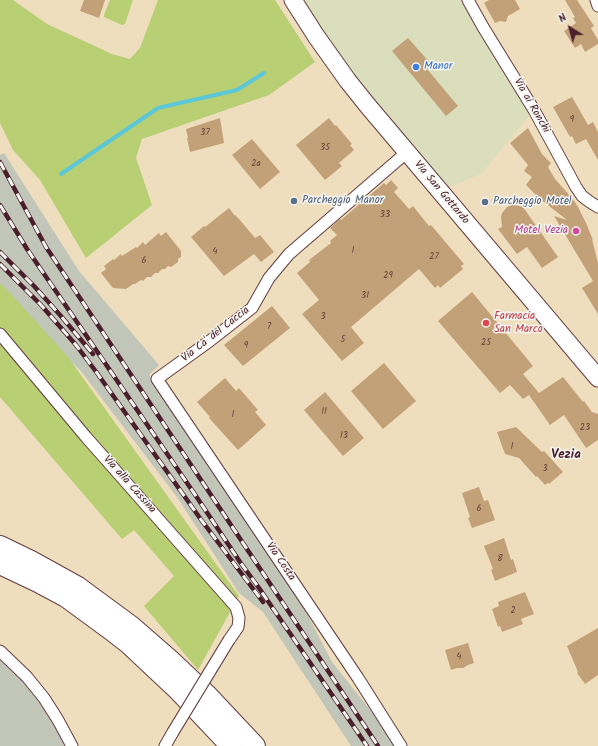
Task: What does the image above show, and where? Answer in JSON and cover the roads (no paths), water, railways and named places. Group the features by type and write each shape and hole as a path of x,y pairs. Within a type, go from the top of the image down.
{"highway":[{"path":"0,546 78,587 131,626 208,696 255,746"},
{"path":"0,564 38,582 66,598 111,630 178,690 231,746"}],"main road":[{"name":"Via San Gottardo","path":"293,0 348,82 406,153 598,378"}],"street":[{"name":"Via ai Ronchi","path":"468,0 534,110 576,187 582,196 598,207"},
{"path":"596,0 598,6"},
{"name":"Via Ca' del Caccia","path":"157,379 252,308 269,278 289,254 406,153"},
{"name":"Via alla Cassina","path":"0,334 86,437 236,607 240,618 238,627 165,746"},
{"name":"Via Costa","path":"157,379 358,678 401,746"},
{"path":"0,651 27,677 44,698 72,746"}],"waterway":[{"path":"61,174 158,108 237,90 264,73"}],"railway":[{"path":"0,162 46,247 378,746"},
{"path":"0,205 27,249 367,746"},
{"path":"0,252 34,286 93,354"},
{"path":"0,264 41,305 76,345 202,521 263,602"}],"place":[{"name":"Manor","path":"416,67"},
{"name":"Parcheggio Manor","path":"294,201"},
{"name":"Parcheggio Motel","path":"485,202"},
{"name":"Motel Vezia","path":"576,231"},
{"name":"Farmacia San Marco","path":"486,323"}],"district":[{"name":"Vezia","path":"566,456"}]}
